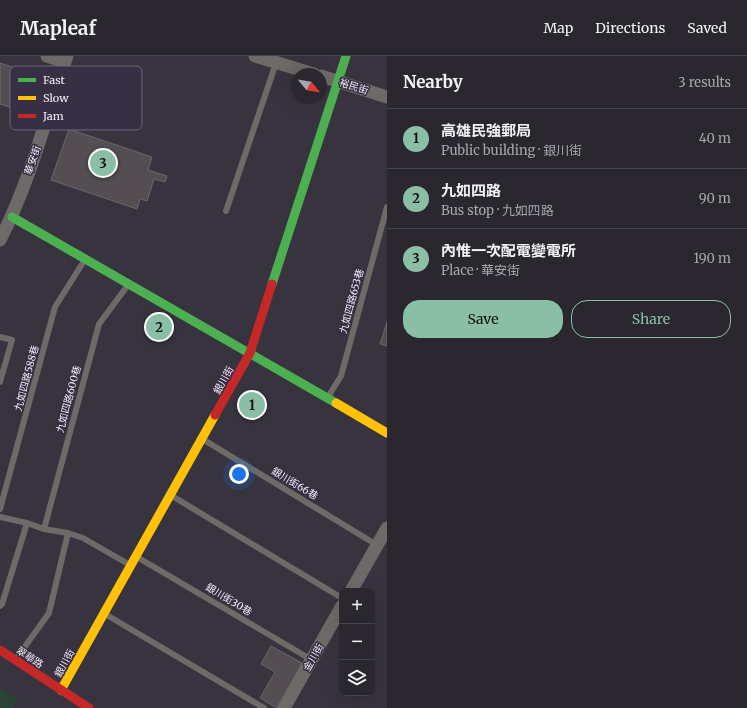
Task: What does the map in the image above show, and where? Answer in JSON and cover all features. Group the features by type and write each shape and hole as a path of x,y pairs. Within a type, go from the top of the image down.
{"street":[{"path":"47,56 66,59"},
{"path":"255,56 293,68"},
{"name":"銀川街","path":"61,690 250,353 346,56"},
{"name":"裕民街","path":"327,78 387,97"},
{"name":"華安街","path":"0,240 12,217 42,130"},
{"path":"12,217 387,433"},
{"path":"353,588 387,528"},
{"name":"金川街","path":"284,708 339,611"},
{"name":"翠華路","path":"0,650 89,708"}],"lane":[{"path":"226,211 276,63"},
{"name":"九如四路653巷","path":"327,398 341,376 387,207"},
{"name":"九如四路588巷","path":"0,509 55,307 85,259"},
{"name":"九如四路600巷","path":"44,529 99,324 129,284"},
{"path":"0,338 12,340 0,382"},
{"name":"銀川街66巷","path":"202,439 377,545"},
{"path":"171,496 339,596"},
{"path":"0,517 83,538 131,565"},
{"path":"0,606 2,604 27,523"},
{"path":"15,660 49,613 68,533"},
{"name":"銀川街30巷","path":"136,556 312,660"},
{"path":"104,614 264,708"}],"green space":[{"path":"0,689 18,700 13,708 0,708"}],"building":[{"path":"0,63 10,66 10,107 0,104"},
{"path":"69,130 152,157 148,170 167,176 165,182 154,179 147,201 140,199 137,209 51,180"},
{"path":"387,322 387,346 380,344"},
{"path":"271,646 302,663 277,708 260,698 275,672 261,664"}],"traffic: fast":[{"path":"272,284 346,56"},
{"path":"12,217 336,403"}],"traffic: slow":[{"path":"336,403 387,433"},
{"path":"61,690 215,415"}],"traffic: jam":[{"path":"215,415 250,353 272,284"},
{"path":"0,650 89,708"}],"place":[{"name":"內惟一次配電變電所","path":"103,163"},
{"name":"九如四路","path":"159,327"},
{"name":"高雄民強郵局","path":"252,405"}]}
